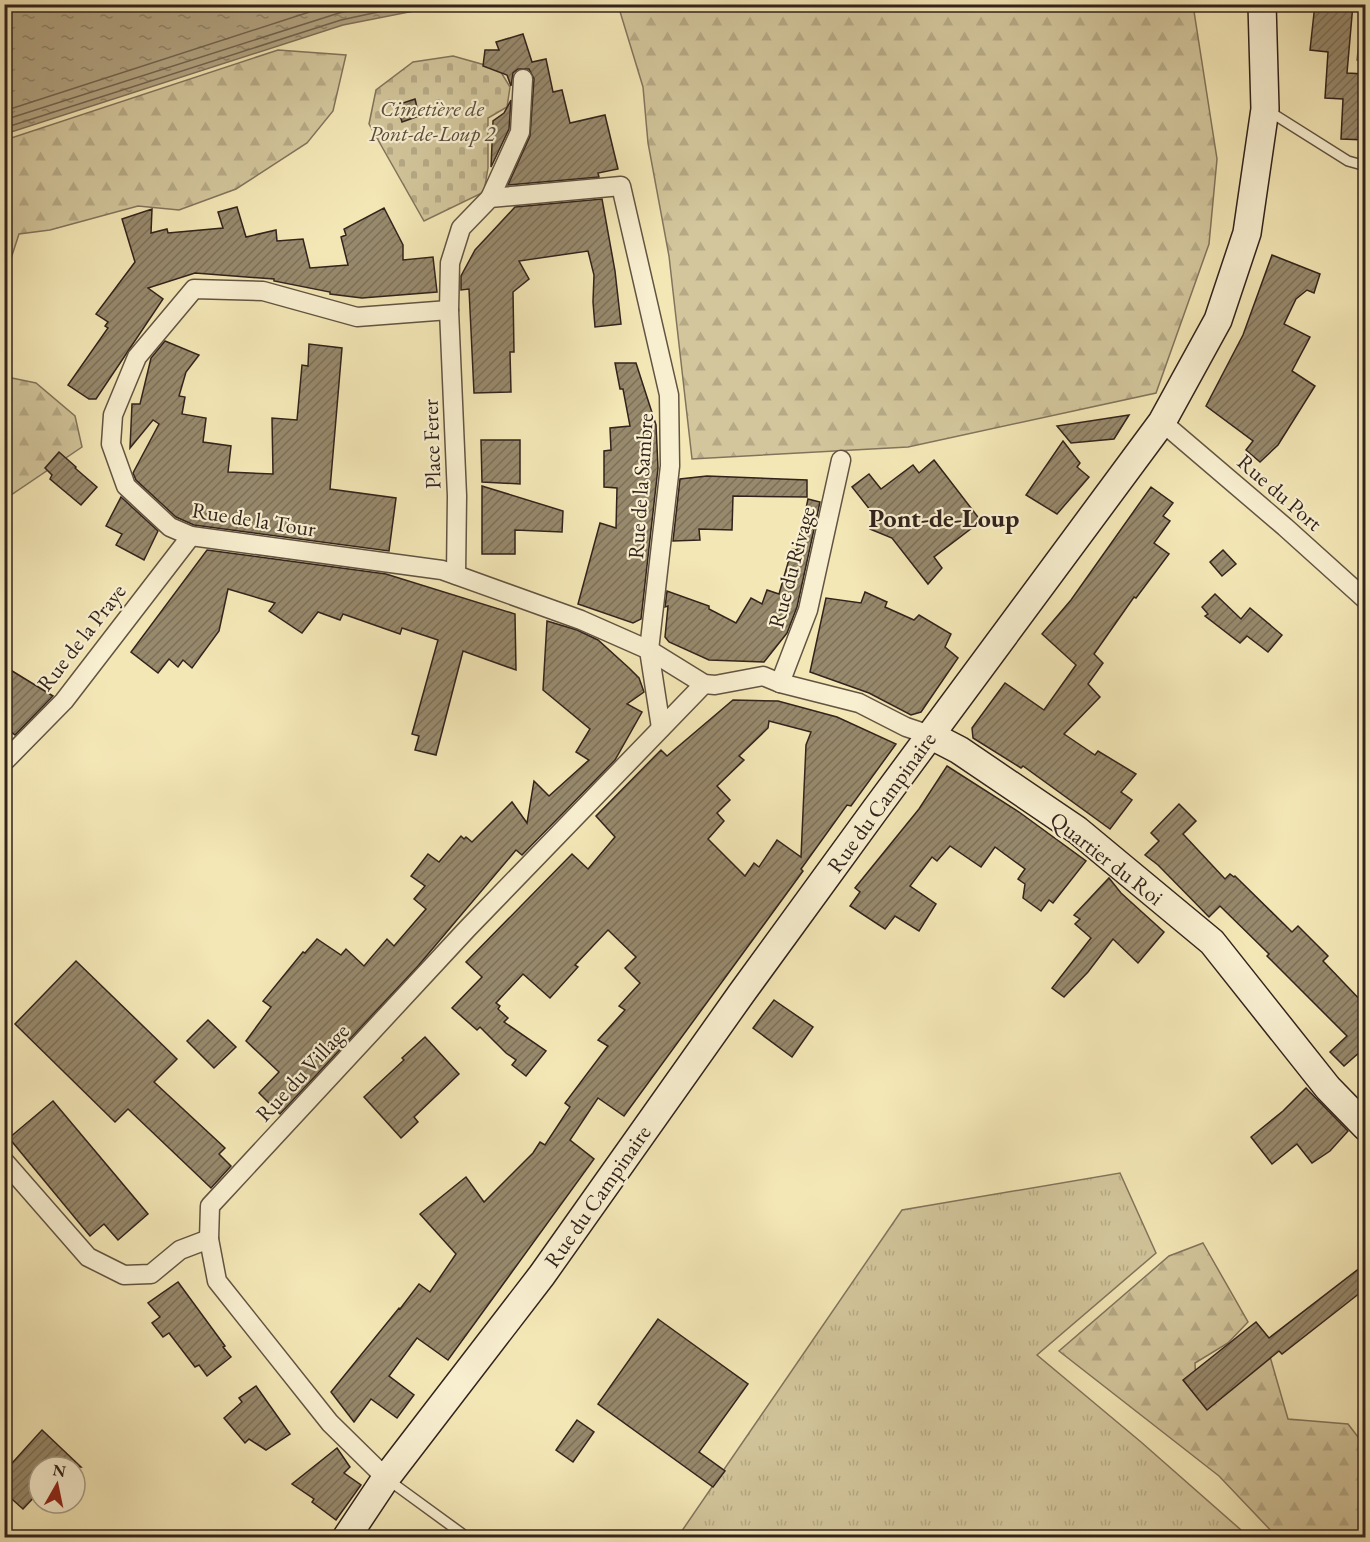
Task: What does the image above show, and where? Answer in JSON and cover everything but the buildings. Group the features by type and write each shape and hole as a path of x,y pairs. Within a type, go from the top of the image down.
{"main road":[{"name":"Rue du Campinaire","path":"346,1538 386,1478 542,1275 741,994 1162,422 1218,320 1246,233 1265,109 1262,4"},
{"name":"Quartier du Roi","path":"930,735 959,750 1077,830 1212,942 1328,1088 1365,1127"}],"street":[{"path":"449,310 450,263 461,228 490,198 520,132 523,79"},
{"name":"Rue de la Sambre","path":"490,198 621,186 669,395 670,466 649,650 661,728"},
{"name":"Rue de la Tour","path":"449,310 357,317 263,291 195,289 137,357 113,415 111,444 126,486 170,527 191,536 442,570 581,620 649,650 704,684"},
{"name":"Place Ferer","path":"449,310 457,496 456,575"},
{"name":"Rue du Port","path":"1162,422 1285,527 1365,600"},
{"name":"Rue du Rivage","path":"780,683 808,610 842,460"},
{"name":"Rue de la Praye","path":"4,762 64,701 191,536"},
{"name":"Quartier du Roi","path":"704,684 715,685 763,676 780,683 859,704 906,727 930,735"},
{"name":"Rue du Village","path":"386,1478 330,1423 217,1281 209,1239 210,1206 467,929 704,684"},
{"path":"4,1161 88,1257 123,1275 151,1274 180,1250 209,1239"}],"lane":[{"path":"1265,109 1348,161 1365,166"},
{"path":"386,1478 468,1538"}],"green space":[{"path":"618,5 1193,5 1217,159 1209,244 1156,393 908,447 692,459 669,256 648,143 643,87"},
{"path":"278,50 346,55 333,111 307,143 236,189 179,210 138,206 50,230 19,234 5,277 5,140"},
{"name":"Cimetière de Pont-de-Loup 2","path":"453,56 499,69 510,87 507,107 488,118 488,168 484,192 424,221 369,124 376,90 413,62"},
{"path":"7,377 36,383 75,416 82,447 5,499 4,382"},
{"path":"1120,1173 1156,1253 1037,1355 1249,1537 677,1538 902,1210"},
{"path":"1203,1243 1248,1322 1228,1343 1195,1363 1196,1386 1269,1353 1288,1419 1348,1424 1365,1446 1365,1537 1277,1537 1219,1476 1059,1351 1169,1256"}],"water":[{"path":"5,4 445,5 343,25 5,134"},
{"path":"1363,5 1366,5 1365,61 1357,60"}],"district":[{"name":"Pont-de-Loup","path":"944,518"}]}
